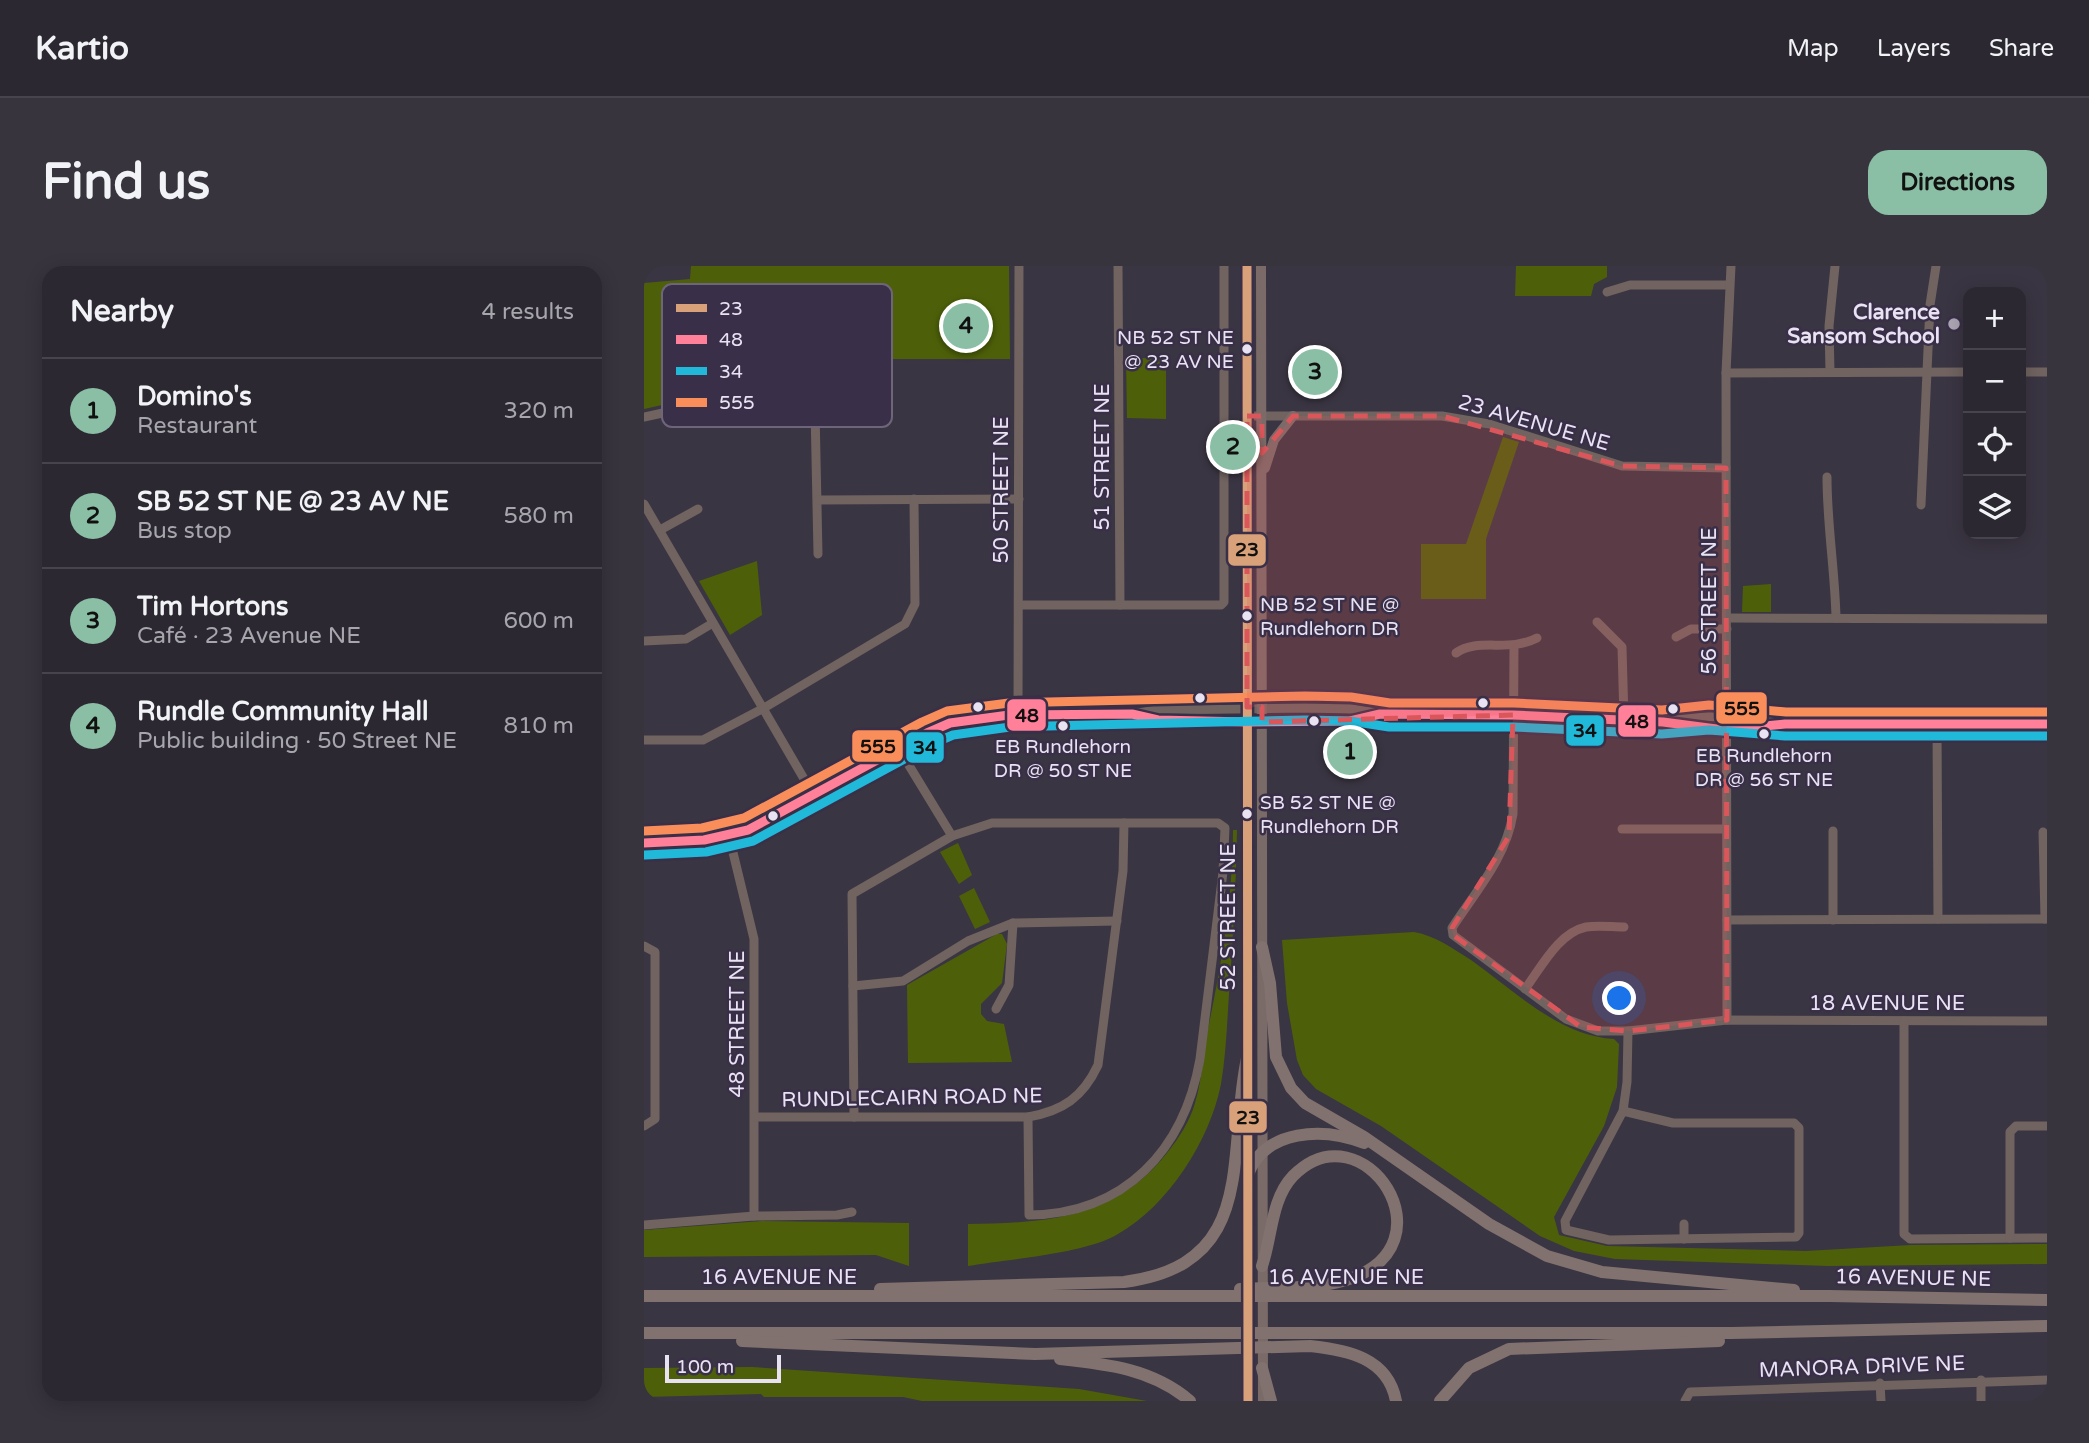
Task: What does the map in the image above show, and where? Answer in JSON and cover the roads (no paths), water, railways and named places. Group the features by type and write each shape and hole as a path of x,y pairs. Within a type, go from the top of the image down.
{"highway":[{"path":"1262,947 1270,984 1276,1057 1285,1080 1305,1102 1387,1153 1505,1234 1547,1256 1574,1265 1635,1278 1796,1290 1829,1296"},
{"path":"777,1296 807,1290 1104,1284 1146,1279 1174,1272 1210,1242 1226,1209 1232,1183 1247,1058"},
{"path":"1248,1174 1253,1162 1262,1153 1283,1140 1311,1134 1347,1137 1387,1153"},
{"path":"1082,1296 1325,1284 1348,1280 1375,1265 1390,1248 1398,1218 1391,1189 1377,1173 1360,1163 1330,1158 1309,1164 1292,1178 1281,1194 1262,1266"},
{"name":"16 AVENUE NE","path":"644,1296 1829,1296 2047,1300"},
{"path":"644,1333 1799,1332 2047,1326"},
{"path":"1440,1401 1469,1368 1509,1349 1760,1340 1799,1332"},
{"path":"680,1333 712,1339 1035,1354 1284,1345 1333,1348 1355,1353 1382,1369 1396,1401"},
{"path":"1035,1354 1142,1373 1166,1383 1190,1401"},
{"path":"1262,1368 1271,1401"}],"main road":[{"name":"52 STREET NE","path":"1247,266 1248,1401"},
{"name":"52 STREET NE","path":"1261,266 1262,1401"},
{"path":"1262,477 1274,440 1293,416"}],"street":[{"name":"50 STREET NE","path":"1018,715 1019,266"},
{"name":"51 STREET NE","path":"1118,266 1120,605"},
{"path":"1019,605 1221,605 1224,602 1224,266"},
{"name":"56 STREET NE","path":"1727,1020 1726,373 1731,266"},
{"path":"1830,372 1829,326 1835,266"},
{"path":"1921,505 1922,447 1928,407 1926,372 1930,304 1936,266"},
{"path":"1607,292 1630,285 1729,285"},
{"path":"1726,373 1963,372"},
{"path":"2026,372 2047,372"},
{"path":"644,417 662,413"},
{"name":"23 AVENUE NE","path":"1247,416 1443,416 1489,425 1622,466 1726,468"},
{"path":"816,427 818,554"},
{"path":"1827,477 1827,527 1836,584 1836,618"},
{"path":"644,740 703,740 764,708 905,624 915,604 914,499"},
{"path":"818,500 1019,499"},
{"path":"644,504 814,796"},
{"path":"660,530 698,509"},
{"path":"1728,618 2047,619"},
{"path":"1597,622 1622,647 1624,720"},
{"path":"644,641 685,639 713,623"},
{"path":"1676,637 1691,629 1727,629"},
{"path":"1456,653 1466,646 1514,646 1537,638"},
{"path":"1513,715 1514,646"},
{"path":"1132,715 1157,710 1247,707 1351,709 1380,715"},
{"path":"644,843 729,836 771,820 950,723 976,717 1132,715 1158,720 1262,722 1350,721 1380,715 1513,715 1664,722 1685,718 1727,724 1762,720 1785,724 2047,724"},
{"name":"18 AVENUE NE","path":"1513,715 1513,814 1510,836 1503,853 1452,928 1453,935 1581,1027 1598,1031 1628,1031 1727,1020 2047,1021"},
{"path":"1937,723 1938,919"},
{"path":"899,749 952,836"},
{"path":"854,1117 852,894 952,836 992,822 1218,822 1225,828 1223,873 1195,1086 1182,1120 1167,1147 1143,1173 1085,1208 1053,1215 1029,1215 1028,1117"},
{"name":"RUNDLECAIRN ROAD NE","path":"755,1117 1028,1117 1053,1113 1076,1098 1098,1065 1117,921 1124,823"},
{"path":"1622,829 1726,830"},
{"path":"1833,831 1833,920"},
{"path":"1727,920 2046,919 2043,832"},
{"name":"48 STREET NE","path":"729,836 754,940 754,1216"},
{"path":"853,986 903,981 968,941 1013,923 1117,921"},
{"path":"996,1009 1009,985 1013,923"},
{"path":"1525,989 1555,948 1571,932 1586,927 1625,927"},
{"path":"644,946 655,952 655,1119 644,1126"},
{"path":"1903,1021 1904,1234 1910,1239 2047,1238"},
{"path":"1623,1111 1673,1123 1794,1123 1799,1128 1799,1233 1796,1237 1595,1239 1566,1230 1564,1221 1623,1111 1627,1082 1628,1031"},
{"path":"2011,1238 2010,1132 2016,1126 2047,1126"},
{"path":"644,1225 754,1216 837,1216 852,1212"},
{"path":"1684,1224 1684,1239"},
{"path":"1981,1380 1981,1401"},
{"name":"MANORA DRIVE NE","path":"1685,1401 1690,1392 1880,1383 2047,1380"},
{"path":"1880,1383 1881,1401"}],"place":[{"name":"Clarence Sansom School","path":"1954,324"},
{"name":"Rundle Community Hall","path":"966,326"},
{"name":"NB 52 ST NE @ 23 AV NE","path":"1247,349"},
{"name":"Tim Hortons","path":"1315,372"},
{"name":"SB 52 ST NE @ 23 AV NE","path":"1233,447"},
{"name":"NB 52 ST NE @ Rundlehorn DR","path":"1247,616"},
{"name":"EB Rundlehorn DR @ 50 ST NE","path":"1063,726"},
{"name":"EB Rundlehorn DR @ 56 ST NE","path":"1764,734"},
{"name":"Domino's","path":"1350,752"},
{"name":"SB 52 ST NE @ Rundlehorn DR","path":"1247,814"}]}
